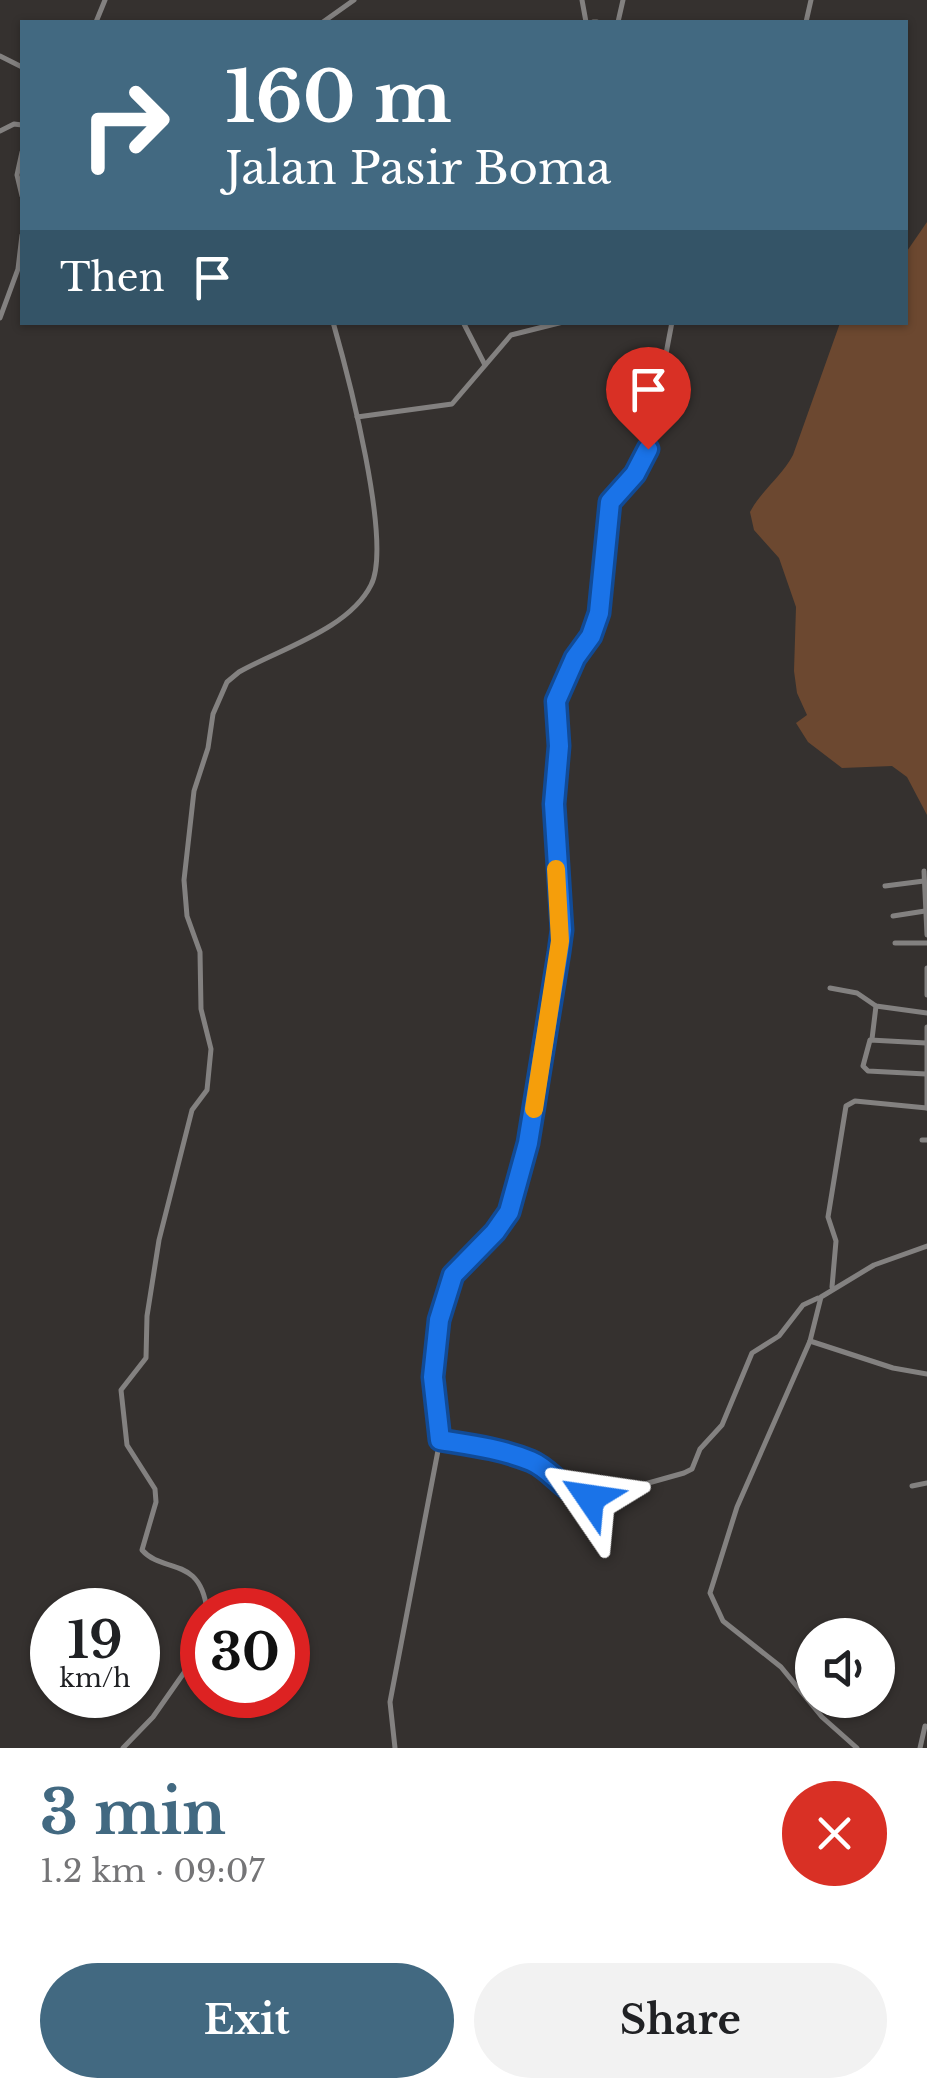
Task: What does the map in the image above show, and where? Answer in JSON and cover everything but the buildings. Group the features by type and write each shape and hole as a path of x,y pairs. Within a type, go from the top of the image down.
{"street":[{"path":"326,20 354,0"},
{"path":"20,161 20,188"},
{"path":"0,318 18,269 20,252"},
{"path":"200,1588 177,1564 146,1556 142,1550 156,1489 126,1445 120,1396 124,1384 146,1358 146,1316 160,1240 192,1110 207,1090 210,1049 201,1009 200,952 184,890 194,791 208,748 216,704 226,682 253,664 324,630 371,586 375,563 372,486 334,325"},
{"path":"465,325 486,364"},
{"path":"356,417 452,404 507,338 531,325"},
{"path":"395,1748 390,1702 440,1440 433,1377 439,1320 453,1275 509,1212 532,1122 559,952 562,930 554,804 559,746 556,701 599,613 610,502 635,474 648,449 671,325"},
{"path":"924,871 927,935"},
{"path":"885,886 924,882"},
{"path":"893,916 925,912"},
{"path":"895,944 927,943"},
{"path":"927,968 927,995"},
{"path":"830,988 858,993 876,1006 927,1014"},
{"path":"876,1006 872,1040 865,1046 865,1070 926,1074"},
{"path":"832,1287 836,1241 828,1218 846,1106 856,1100 927,1108 927,1027"},
{"path":"872,1040 926,1044"},
{"path":"440,1440 491,1448 536,1463 580,1497 602,1496 684,1474 692,1469 700,1449 722,1425 752,1353 779,1336 803,1306 832,1287 883,1260 927,1246"},
{"path":"821,1297 810,1342 736,1507 710,1593 723,1621 781,1667 822,1717 857,1748"},
{"path":"810,1342 893,1368 927,1374"},
{"path":"912,1486 923,1487 927,1483"},
{"path":"123,1748 152,1717 180,1677"},
{"path":"920,1748 925,1726"}],"shaded area":[{"path":"927,222 927,815 907,777 892,766 842,768 808,742 796,723 807,715 797,693 794,671 796,607 779,558 754,530 750,512 793,455 839,325 908,325 908,250"}],"slow traffic":[{"path":"534,1109 562,930 556,869"}],"route":[{"path":"590,1498 571,1492 536,1463 491,1448 440,1440 434,1358 439,1320 453,1275 506,1217 524,1164 562,930 554,804 559,746 556,701 599,613 610,502 635,474 648,449"}]}
